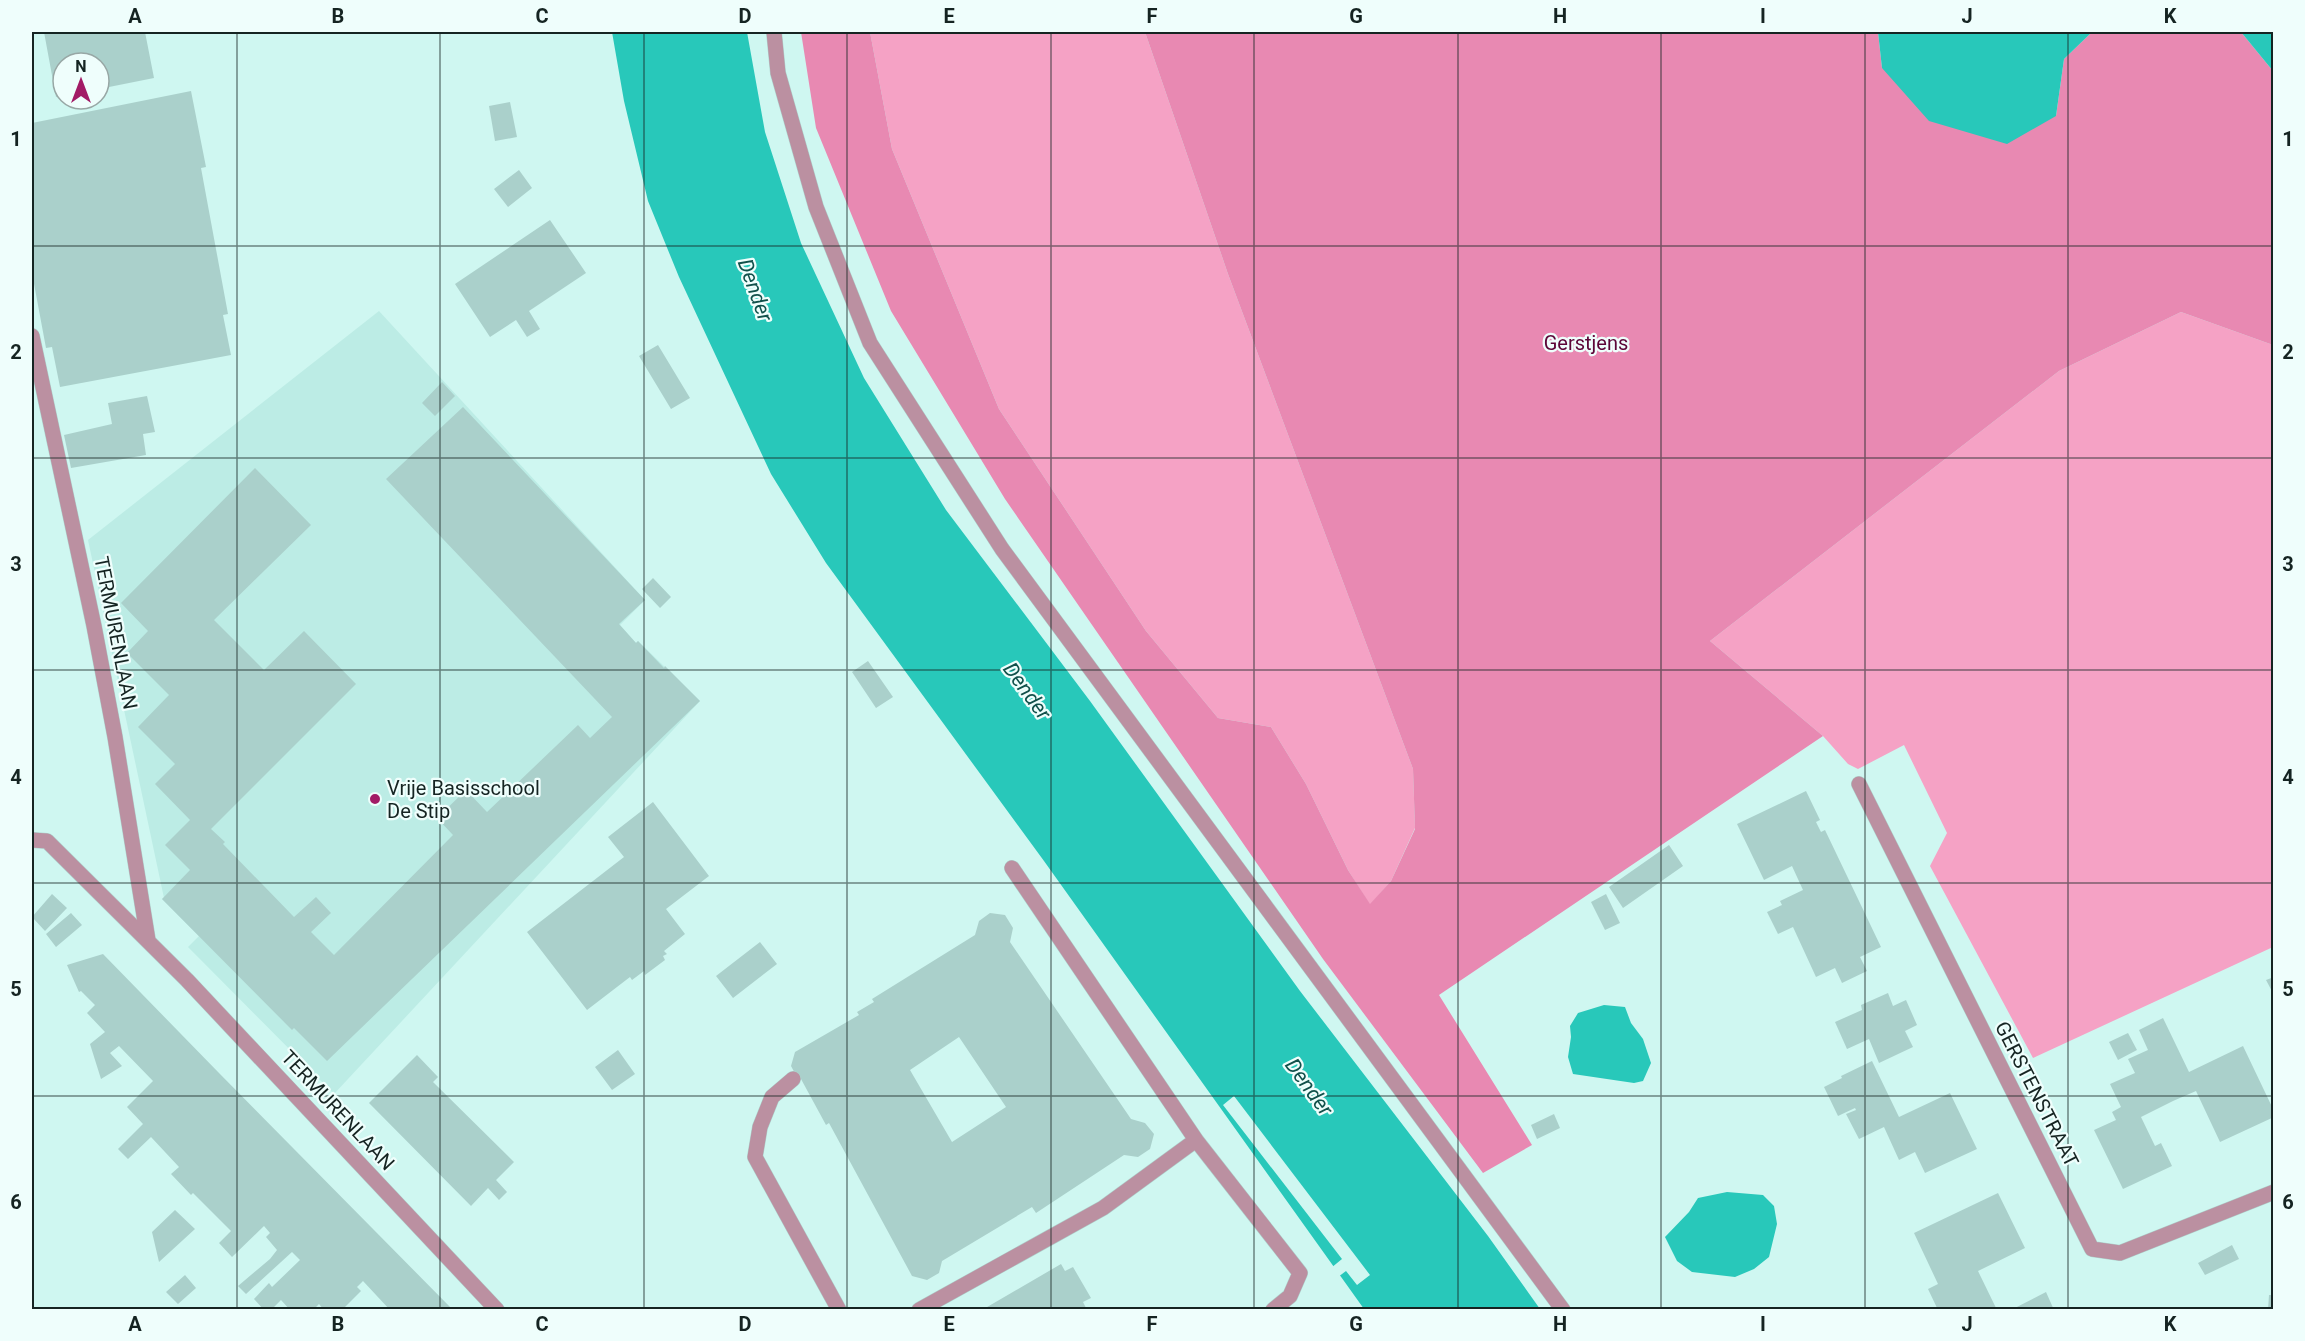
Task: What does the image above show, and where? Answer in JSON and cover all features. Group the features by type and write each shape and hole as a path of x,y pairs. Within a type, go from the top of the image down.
{"street":[{"path":"774,32 778,73 816,207 870,343 1002,549 1563,1310"},
{"name":"TERMURENLAAN","path":"32,336 71,512 115,737 148,940"},
{"name":"GERSTENSTRAAT","path":"1859,784 2092,1249 2120,1253 2274,1192"},
{"name":"TERMURENLAAN","path":"32,840 47,841 148,940 497,1310"},
{"path":"1012,868 1196,1140 1300,1273 1290,1296 1272,1310"},
{"path":"793,1079 772,1097 760,1127 755,1157 839,1310"},
{"path":"919,1310 1103,1209 1196,1140"}],"shaded area":[{"path":"870,32 1145,32 1228,274 1413,769 1415,828 1391,881 1370,905 1348,870 1306,784 1271,727 1218,718 1146,631 999,409 892,149"},
{"name":"Vrije Basisschool De Stip","path":"379,311 645,600 620,625 636,643 638,641 700,701 334,1094 188,947 199,936 162,899 164,898 88,540"},
{"path":"2181,312 2273,345 2273,947 2033,1058 1930,866 1947,833 1904,745 1858,769 1848,764 1823,736 1710,641 2059,371"}],"green space":[{"name":"Gerstjens","path":"801,32 870,32 892,149 999,409 1146,631 1218,718 1271,727 1306,784 1348,870 1370,904 1391,881 1415,829 1413,769 1228,274 1145,32 1878,32 1882,68 2056,116 2064,59 2092,32 2241,32 2273,71 2273,345 2181,312 2059,371 1710,641 1823,736 1439,995 1532,1145 1483,1173 1323,959 1005,499 891,311 816,128"}],"water":[{"name":"Dender","path":"612,32 747,32 765,132 801,243 864,378 946,510 1090,701 1300,991 1488,1236 1540,1309 1364,1309 1044,861 826,563 771,474 679,277 648,201 624,101"},
{"path":"1878,32 2092,32 2064,59 2056,116 2007,144 1929,121 1882,68"},
{"path":"2241,32 2273,32 2273,71"},
{"path":"1604,1005 1625,1007 1631,1023 1643,1039 1651,1063 1643,1081 1634,1083 1573,1074 1568,1057 1570,1026 1578,1013"},
{"path":"1727,1192 1763,1195 1774,1206 1777,1224 1769,1257 1754,1269 1735,1277 1692,1272 1677,1261 1665,1237 1689,1212 1698,1198"}],"pier":[{"path":"1234,1096 1370,1275 1357,1285 1346,1271 1338,1277 1331,1268 1342,1259 1223,1105"}],"building":[{"path":"44,32 145,32 154,78 111,87 111,51 51,51 51,70"},
{"path":"191,91 206,167 201,168 228,314 223,315 231,355 60,387 52,347 46,348 32,273 32,123 92,111 111,111 111,107"},
{"path":"510,102 517,137 495,141 489,106"},
{"path":"519,170 532,188 508,207 494,189"},
{"path":"550,220 586,273 529,311 540,329 527,337 516,320 490,337 455,284"},
{"path":"658,345 690,398 671,409 639,356"},
{"path":"442,382 455,396 435,416 422,403"},
{"path":"147,396 155,432 143,434 146,455 71,468 64,435 112,424 108,403"},
{"path":"463,407 645,600 619,624 636,643 638,641 700,701 327,1061 294,1028 292,1030 162,899 190,870 165,845 190,820 155,784 175,764 138,727 169,695 127,653 148,631 121,603 255,468 311,525 214,620 264,670 304,631 356,684 211,829 294,917 316,897 331,913 311,932 334,955 453,835 437,818 466,790 487,812 578,725 590,738 612,717 386,479"},
{"path":"653,578 671,597 660,608 642,589"},
{"path":"868,661 893,697 876,708 852,672"},
{"path":"1806,791 1820,820 1816,822 1821,832 1825,830 1881,947 1860,957 1867,971 1842,983 1835,968 1816,977 1793,927 1778,934 1767,912 1782,905 1780,901 1803,890 1792,866 1764,880 1737,824"},
{"path":"653,802 709,876 666,909 685,934 664,951 667,954 663,956 665,960 645,975 644,971 632,980 630,977 587,1010 527,932 624,857 608,837"},
{"path":"1669,845 1683,866 1623,908 1609,887"},
{"path":"52,894 67,908 45,931 32,917"},
{"path":"1606,894 1620,923 1605,930 1591,902"},
{"path":"71,913 82,925 56,947 46,934"},
{"path":"990,913 1005,915 1013,928 1010,942 1131,1119 1145,1123 1154,1134 1150,1149 1138,1157 1124,1155 1036,1213 1032,1207 942,1261 939,1273 927,1280 912,1276 829,1123 826,1125 801,1079 798,1079 791,1066 795,1052 859,1015 857,1012 874,1002 872,999 975,935 979,921","holes":["959,1037 1006,1107 952,1142 910,1070"]},
{"path":"760,942 777,964 733,998 716,976"},
{"path":"103,954 453,1310 390,1310 363,1281 357,1287 361,1291 342,1310 324,1310 319,1304 313,1310 290,1310 281,1300 271,1310 264,1310 254,1299 269,1283 272,1287 300,1260 292,1252 246,1294 238,1286 270,1259 277,1250 266,1237 270,1233 264,1226 232,1257 219,1243 231,1231 171,1174 179,1167 151,1137 128,1159 118,1149 143,1124 127,1107 153,1081 119,1046 110,1053 122,1066 101,1079 90,1044 105,1032 87,1013 95,1005 81,991 79,992 67,965"},
{"path":"2274,977 2274,995 2266,980"},
{"path":"1888,993 1893,1006 1906,1000 1917,1025 1905,1031 1913,1047 1879,1063 1869,1039 1847,1049 1835,1022 1862,1010 1861,1005"},
{"path":"2163,1018 2189,1072 2243,1046 2274,1111 2274,1117 2220,1142 2196,1091 2173,1101 2141,1117 2155,1146 2161,1143 2172,1166 2123,1189 2094,1130 2116,1120 2112,1112 2121,1107 2110,1084 2135,1073 2128,1059 2148,1050 2139,1030"},
{"path":"2128,1033 2137,1050 2118,1060 2109,1042"},
{"path":"618,1050 635,1074 612,1090 595,1067"},
{"path":"417,1055 438,1077 433,1082 514,1162 496,1180 507,1192 499,1200 488,1188 471,1206 369,1103"},
{"path":"1872,1061 1899,1117 1950,1093 1977,1149 1925,1173 1915,1152 1899,1160 1884,1127 1859,1139 1846,1114 1856,1110 1855,1108 1838,1116 1824,1087"},
{"path":"1554,1114 1560,1128 1537,1139 1531,1125"},
{"path":"1998,1193 2025,1248 1978,1271 1997,1310 1938,1310 1928,1289 1938,1284 1914,1233"},
{"path":"175,1210 195,1229 159,1262 152,1232"},
{"path":"2232,1245 2239,1259 2205,1275 2198,1263"},
{"path":"1061,1264 1065,1271 1073,1267 1091,1298 1083,1302 1087,1310 982,1310"},
{"path":"185,1275 196,1288 178,1304 166,1292"},
{"path":"2046,1292 2054,1310 2011,1310"},
{"path":"2269,1295 2274,1295 2274,1310 2268,1310"}],"place":[{"name":"Vrije Basisschool De Stip","path":"375,799"}]}
